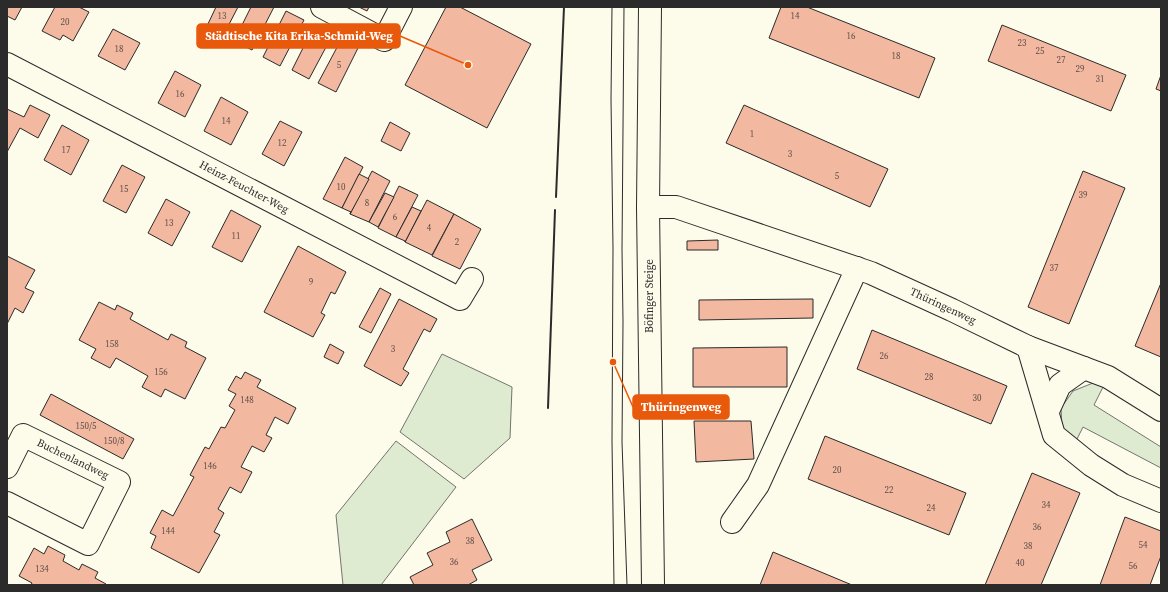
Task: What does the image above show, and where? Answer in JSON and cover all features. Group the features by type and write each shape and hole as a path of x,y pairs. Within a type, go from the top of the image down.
{"street":[{"path":"322,7 384,40 402,7"},
{"name":"Böfinger Steige","path":"650,7 648,207 652,585"},
{"name":"Heinz-Feuchter-Weg","path":"7,64 460,299 472,279"},
{"name":"Thüringenweg","path":"648,207 676,207 871,273 945,306 1028,347 1108,377 1161,410"},
{"path":"732,522 758,485 857,268"},
{"path":"1028,347 1054,435 1091,465 1123,485 1161,501"},
{"path":"1048,411 1060,385 1084,368"},
{"name":"Buchenlandweg","path":"7,467 23,435 119,482 88,544 7,503"}],"green space":[{"path":"442,354 512,387 510,438 464,479 400,432"},
{"path":"1093,383 1103,387 1094,405 1161,447 1161,468 1083,427 1076,441 1062,428 1061,408 1073,391"},
{"path":"396,441 456,487 381,585 343,585 336,515"}],"building":[{"path":"7,7 22,7 15,20 7,16"},
{"path":"55,7 79,7 89,12 73,41 63,35 60,40 42,31"},
{"path":"216,7 238,7 224,34 207,26"},
{"path":"251,7 274,7 252,50 234,41"},
{"path":"359,7 369,7 367,11"},
{"path":"446,7 460,7 531,44 487,128 405,85"},
{"path":"781,7 807,7 935,58 919,98 769,38"},
{"path":"286,11 304,20 280,66 263,57"},
{"path":"315,24 333,34 309,79 292,70"},
{"path":"1002,25 1126,75 1111,111 988,61"},
{"path":"113,29 140,43 125,70 98,56"},
{"path":"342,38 359,46 336,92 318,83"},
{"path":"175,71 201,85 185,117 158,103"},
{"path":"1161,75 1161,91 1156,89"},
{"path":"221,97 248,112 231,145 204,131"},
{"path":"30,105 50,115 38,138 20,128 7,152 7,109 24,117"},
{"path":"744,105 888,169 870,207 726,143"},
{"path":"280,121 302,132 284,166 262,154"},
{"path":"390,122 410,133 401,151 381,141"},
{"path":"62,125 89,140 71,175 44,160"},
{"path":"345,157 363,167 342,208 323,199"},
{"path":"122,165 145,177 126,213 103,201"},
{"path":"372,171 390,181 369,222 350,214"},
{"path":"1083,171 1125,188 1069,324 1028,307"},
{"path":"359,174 369,179 350,214 351,212 342,208"},
{"path":"399,186 418,195 396,237 378,228"},
{"path":"385,193 394,197 378,227 369,222"},
{"path":"166,199 190,212 172,246 148,233"},
{"path":"427,200 454,214 432,255 405,242"},
{"path":"412,207 421,211 405,242 396,237"},
{"path":"231,210 261,226 242,262 212,247"},
{"path":"454,214 481,229 460,269 432,256"},
{"path":"718,240 718,250 687,250 687,241"},
{"path":"298,246 346,272 335,294 331,292 321,313 325,315 313,337 264,312"},
{"path":"7,256 35,270 25,288 34,292 23,313 15,308 7,324"},
{"path":"1161,283 1161,357 1135,346"},
{"path":"380,288 391,294 371,333 359,327"},
{"path":"399,299 437,319 430,332 424,329 403,369 409,373 401,386 364,366"},
{"path":"813,299 813,318 699,320 699,300"},
{"path":"99,302 115,310 117,305 133,313 130,319 168,340 171,334 187,342 185,347 206,358 185,399 165,389 161,397 142,387 148,376 116,358 110,368 91,358 96,349 79,340"},
{"path":"872,330 1007,386 991,424 857,369"},
{"path":"330,344 344,352 338,364 324,357"},
{"path":"787,347 787,387 693,387 693,348"},
{"path":"245,372 261,380 257,387 296,408 288,424 275,417 266,435 272,438 264,452 252,446 241,467 252,472 241,493 230,487 218,509 224,513 214,532 220,535 199,573 151,548 156,536 150,533 162,510 173,516 194,477 190,475 205,447 209,449 221,427 225,428 235,410 229,406 236,394 228,390 236,376 241,379"},
{"path":"51,394 134,439 123,459 40,415"},
{"path":"694,421 751,421 754,459 696,462"},
{"path":"825,436 966,493 949,535 808,479"},
{"path":"1032,473 1080,493 1041,585 985,585"},
{"path":"1125,517 1161,531 1161,556 1150,585 1100,585"},
{"path":"472,519 492,560 472,570 477,580 468,585 414,585 410,577 433,565 427,553 450,542 446,532"},
{"path":"48,546 65,555 63,561 79,570 82,564 98,572 95,578 106,585 31,585 32,583 19,576 34,548 44,554"},
{"path":"773,552 852,585 760,585"}],"tram line":[{"path":"612,7 612,441 614,585"},
{"path":"624,7 622,442 627,585"}],"wall":[{"path":"556,197 564,7"},
{"path":"548,408 555,210"}],"place":[{"name":"Städtische Kita Erika-Schmid-Weg","path":"468,65"},
{"name":"Thüringenweg","path":"613,362"}]}
